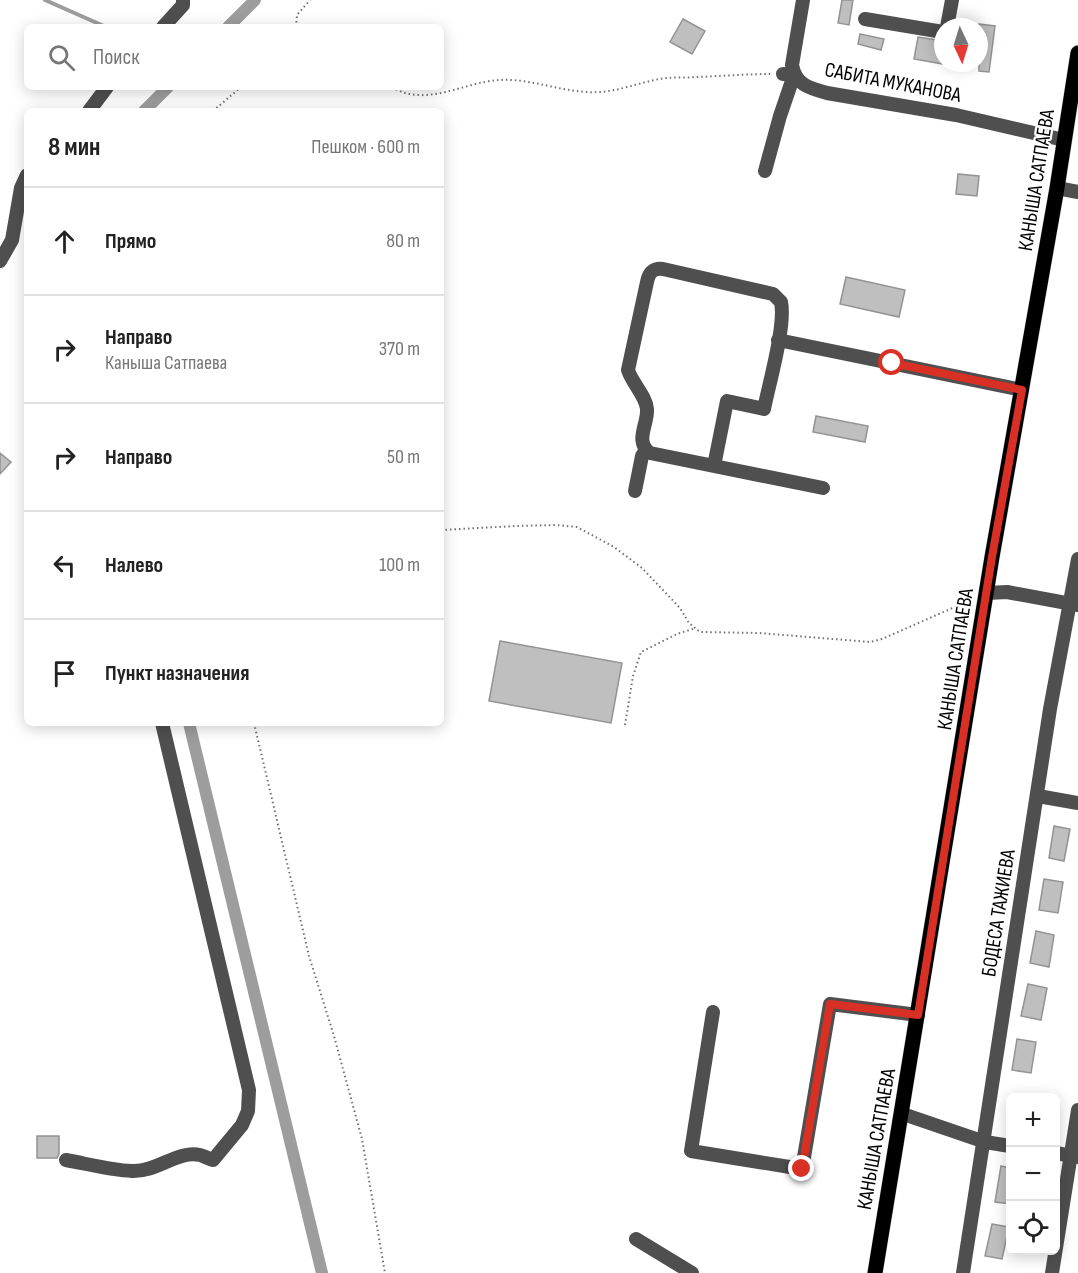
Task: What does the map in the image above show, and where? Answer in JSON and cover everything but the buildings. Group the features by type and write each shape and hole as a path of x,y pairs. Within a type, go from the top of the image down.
{"main road":[{"name":"КАНЫША САТПАЕВА","path":"875,1273 987,593 1058,188 1078,53"}],"street":[{"path":"166,24 183,5 183,0"},
{"name":"САБИТА МУКАНОВА","path":"803,0 789,75 809,87 827,93 956,115 1064,140"},
{"path":"949,18 952,0"},
{"path":"865,18 934,30"},
{"path":"765,171 789,75"},
{"path":"91,108 105,90"},
{"path":"0,261 12,240 24,182"},
{"path":"1058,188 1078,192"},
{"path":"714,466 727,401 764,409 783,307 779,298 773,294 663,269 654,270 650,272 628,370 646,404 647,414 642,439 646,450 650,453 714,466 823,488"},
{"path":"778,340 1022,390"},
{"path":"635,491 642,456 646,450"},
{"name":"БОДЕСА ТАЖИЕВА","path":"963,1273 1050,709 1074,605 1078,560"},
{"path":"987,593 1007,592 1074,605"},
{"path":"66,1160 132,1171 156,1168 178,1157 189,1155 200,1155 213,1160 242,1125 248,1112 249,1090 163,726"},
{"path":"1038,796 1078,803"},
{"path":"713,1012 692,1151 802,1169 830,1004 918,1015"},
{"path":"1052,1273 1075,1156 1078,1110"},
{"path":"903,1114 985,1142 1006,1145"},
{"path":"1060,1154 1075,1156"},
{"path":"636,1239 692,1273"}],"path":[{"path":"296,24 297,15 310,0"},
{"path":"400,90 413,95 422,95 471,84 518,80 561,89 597,92 667,78 789,75"},
{"path":"216,108 237,90"},
{"path":"444,530 516,525 577,527 614,547 642,568 674,601 689,623 700,632 769,634 870,642 899,632 987,593"},
{"path":"625,725 633,676 641,652 677,634 696,628"},
{"path":"255,726 309,956 334,1035 362,1139 385,1273"}],"waterway":[{"path":"45,0 99,24"},
{"path":"231,24 255,0"},
{"path":"147,108 165,90"},
{"path":"190,726 322,1273"}],"route":[{"path":"802,1169 830,1004 918,1015 992,557 1022,390 892,363"}]}
